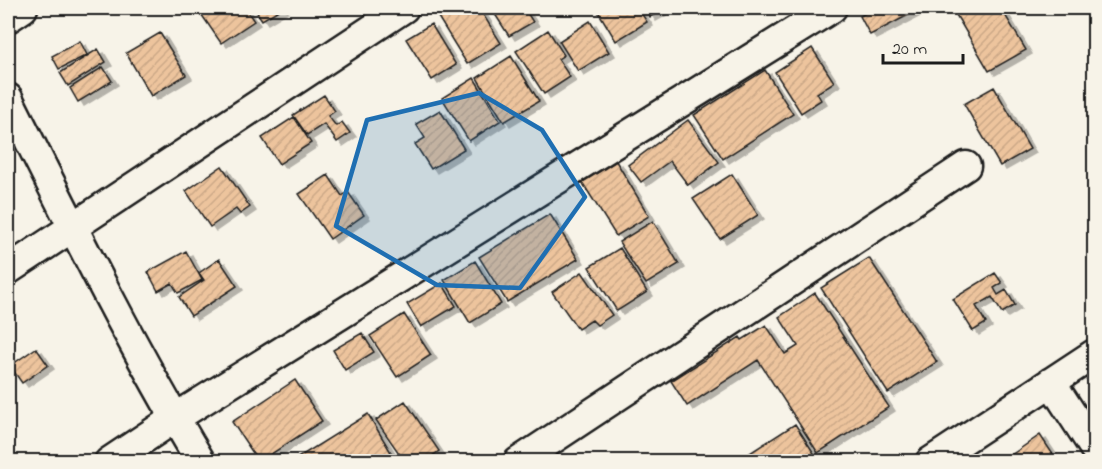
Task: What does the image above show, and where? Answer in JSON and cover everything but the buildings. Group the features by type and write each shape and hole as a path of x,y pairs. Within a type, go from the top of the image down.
{"street":[{"path":"8,18 22,8"},
{"path":"8,270 404,8"},
{"path":"110,462 175,418 832,8"},
{"path":"8,98 73,227 201,462"},
{"path":"518,462 549,453 966,166"},
{"path":"930,462 1095,354"},
{"path":"1051,382 1095,448"}],"highlighted area":[{"path":"479,93 542,130 585,197 520,288 437,285 336,226 367,120"}]}
